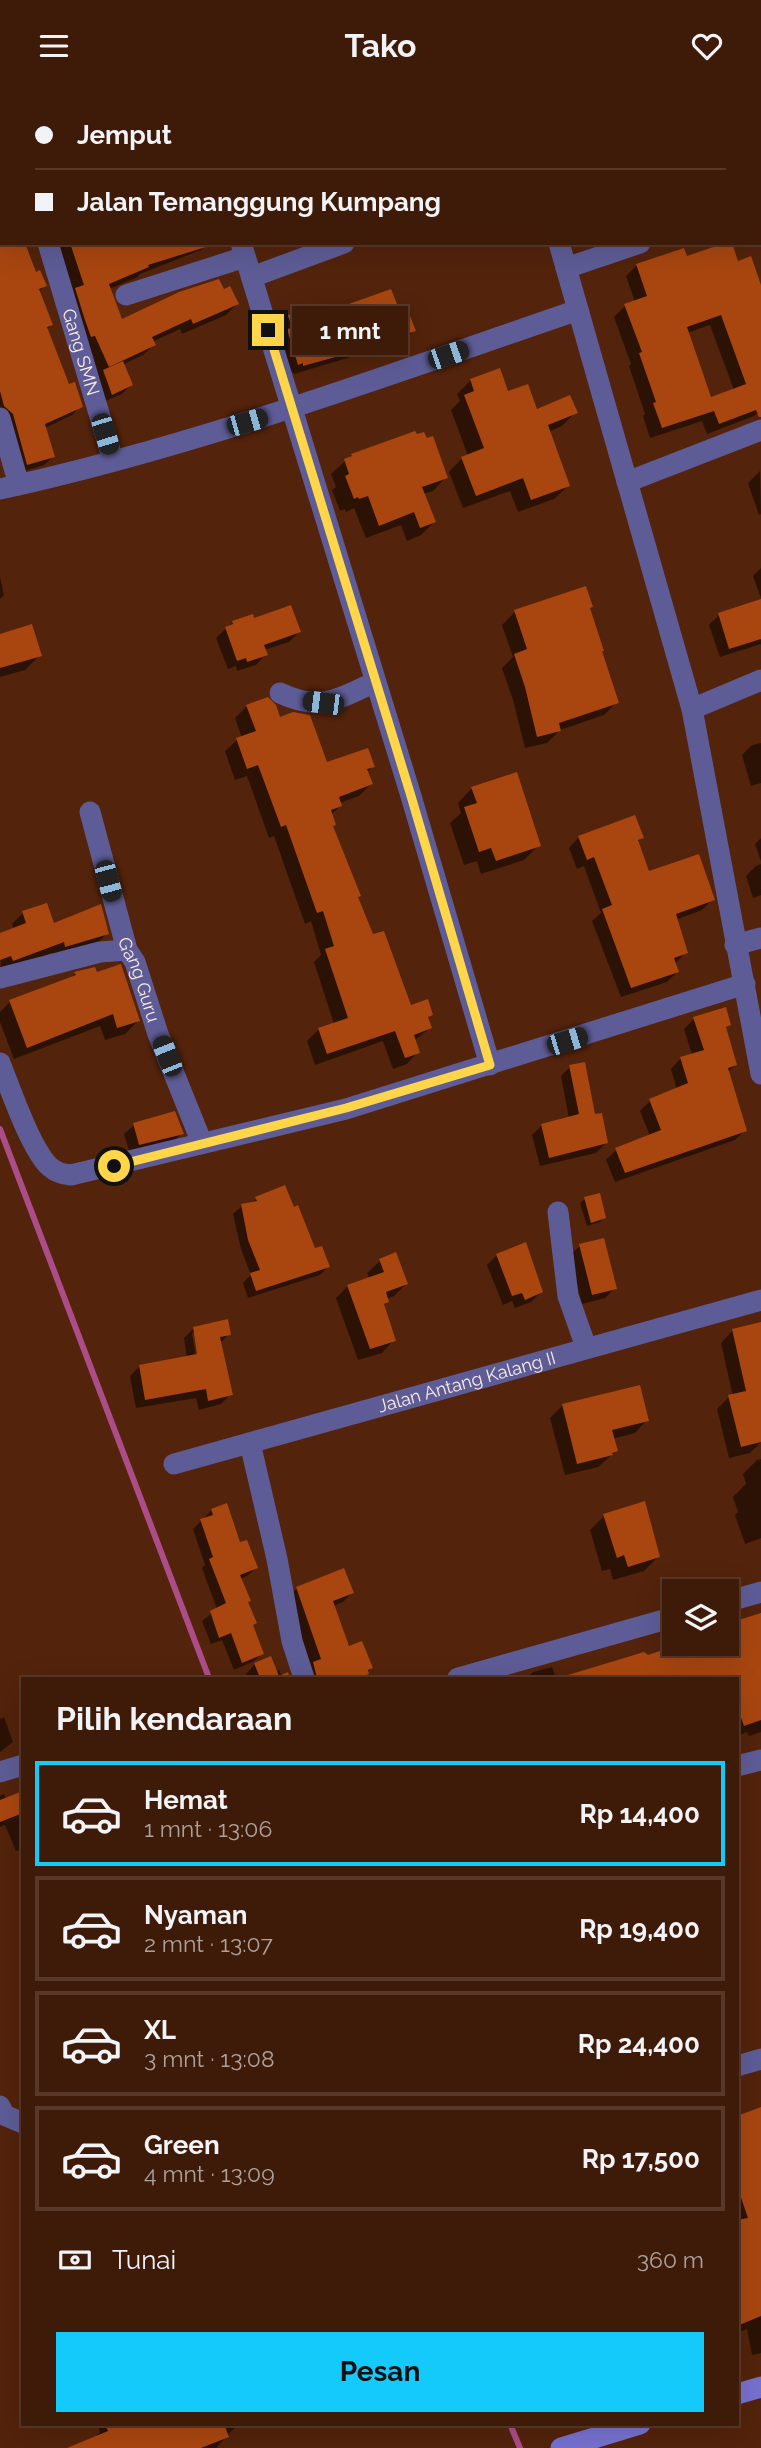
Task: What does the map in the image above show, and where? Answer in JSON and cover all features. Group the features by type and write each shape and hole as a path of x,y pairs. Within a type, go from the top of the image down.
{"street":[{"name":"Gang SMN","path":"49,245 113,460"},
{"path":"127,295 246,259 332,245"},
{"path":"560,245 692,709 761,1073"},
{"path":"566,268 634,245"},
{"path":"246,259 408,785 490,1065"},
{"path":"0,418 10,487 292,408 578,310"},
{"path":"627,482 761,430"},
{"path":"692,709 761,680"},
{"path":"280,693 296,700 323,703 375,682"},
{"name":"Gang Guru","path":"90,812 127,950 135,962 158,1034 202,1143"},
{"path":"735,945 761,938"},
{"path":"0,978 100,952 127,950"},
{"path":"0,1063 24,1122 44,1160 61,1174 71,1175 346,1108 745,984"},
{"path":"558,1212 568,1296 586,1347"},
{"name":"Jalan Antang Kalang II","path":"174,1464 761,1300"},
{"path":"250,1443 277,1559 292,1641 304,1677"},
{"path":"739,1598 761,1592"},
{"path":"462,1677 662,1620"},
{"path":"739,1766 761,1760"},
{"path":"0,1772 21,1766"},
{"path":"739,2065 761,2059"},
{"path":"0,2106 4,2115 21,2122"},
{"path":"739,2393 761,2387"},
{"path":"561,2448 633,2426"}],"building":[{"path":"0,245 26,245 36,272 40,270 47,286 39,289 53,325 47,327 69,384 75,382 83,407 45,424 55,457 27,465 13,414 4,406 0,391"},
{"path":"71,245 206,245 148,265 149,267 109,284 122,319 179,292 219,279 224,289 230,286 239,304 193,324 191,319 152,337 156,345 109,367 95,336 91,337 75,288 84,285"},
{"path":"719,245 733,245 738,261 751,256 761,285 761,417 756,410 719,424 714,411 662,428 639,353 642,352 624,304 647,296 636,264 684,248 687,256","holes":["721,315 746,384 711,397 687,327"]},
{"path":"391,289 399,309 406,306 416,331 339,356 298,365 287,329 292,328 288,315 315,307 318,315"},
{"path":"123,361 133,385 112,395 103,370"},
{"path":"500,368 508,391 528,384 537,409 570,395 578,413 548,425 570,486 531,500 523,478 476,496 461,457 484,448 464,395 474,391 470,379"},
{"path":"415,431 417,434 424,432 427,438 433,436 448,478 422,487 436,522 420,528 414,512 379,526 368,496 354,499 345,476 349,474 344,459"},
{"path":"586,586 602,651 619,703 559,723 561,731 537,737 514,654 527,649 514,610"},
{"path":"761,599 761,639 729,649 718,613"},
{"path":"291,605 301,632 264,645 268,655 247,662 246,658 237,661 225,627 233,624 232,621 253,614 254,618"},
{"path":"32,624 42,656 0,668 0,634"},
{"path":"268,697 276,705 280,717 293,712 310,715 327,762 368,748 375,767 367,769 373,784 339,797 342,806 331,810 336,825 333,826 373,934 384,931 411,1005 428,999 433,1015 428,1017 432,1028 414,1035 420,1053 405,1058 395,1031 327,1054 318,1028 348,1018 325,949 334,946 323,911 317,913 286,825 281,827 258,765 247,769 236,738 256,731 246,705"},
{"path":"517,772 541,846 496,861 491,848 479,852 464,807 477,803 471,787"},
{"path":"635,815 644,838 638,840 649,871 699,854 715,900 676,914 688,953 674,958 679,972 631,988 602,909 612,905 594,857 587,860 578,836"},
{"path":"47,903 54,923 101,904 109,934 65,947 64,942 13,961 11,956 0,960 0,933 26,923 22,911"},
{"path":"121,964 140,1021 117,1028 113,1014 27,1048 9,1000 76,975 74,972 95,967 97,972"},
{"path":"726,1007 731,1025 726,1027 737,1065 728,1068 747,1131 625,1173 615,1148 661,1130 649,1099 688,1083 680,1057 704,1050 693,1017"},
{"path":"585,1062 595,1114 602,1113 608,1143 549,1158 541,1124 579,1114 569,1065"},
{"path":"175,1111 184,1134 139,1145 133,1123"},
{"path":"285,1185 294,1207 298,1205 315,1248 322,1246 330,1267 256,1291 250,1273 260,1270 248,1240 241,1204 257,1201 255,1197"},
{"path":"600,1193 606,1218 591,1223 584,1197"},
{"path":"604,1238 617,1289 592,1295 579,1244"},
{"path":"526,1242 543,1292 525,1300 522,1293 512,1296 496,1254"},
{"path":"396,1252 408,1284 386,1292 389,1302 384,1304 396,1341 370,1349 347,1285 384,1272 379,1259"},
{"path":"228,1319 231,1335 220,1337 233,1395 208,1401 206,1389 145,1400 139,1365 197,1354 193,1327"},
{"path":"761,1322 761,1442 741,1447 728,1395 746,1391 732,1329"},
{"path":"640,1385 649,1421 612,1430 618,1451 612,1453 613,1455 577,1464 562,1404"},
{"path":"645,1501 660,1557 628,1567 624,1555 617,1558 603,1514"},
{"path":"227,1503 240,1542 247,1540 258,1568 240,1575 251,1601 248,1602 257,1623 253,1625 264,1654 242,1663 231,1633 219,1638 210,1611 226,1603 209,1559 213,1557 200,1519 213,1515 211,1509"},
{"path":"344,1568 354,1593 333,1601 349,1646 362,1641 373,1668 368,1670 369,1674 362,1677 317,1677 313,1662 321,1659 296,1587"},
{"path":"761,1613 761,1720 744,1726 739,1712 739,1677 568,1675 644,1652 648,1655 662,1650 662,1656 739,1656 739,1620"},
{"path":"271,1656 279,1676 288,1672 290,1677 260,1677 254,1663"},
{"path":"21,1792 21,1814 0,1822 0,1800"},
{"path":"761,2107 761,2316 739,2325 739,2220 748,2218 739,2192 739,2115"},
{"path":"106,2426 225,2426 229,2437 201,2448 67,2448 108,2431"}],"waterway":[{"path":"0,1129 209,1677"},
{"path":"511,2426 520,2448"}],"route":[{"path":"114,1166 346,1108 490,1065 411,796 268,330"}]}
